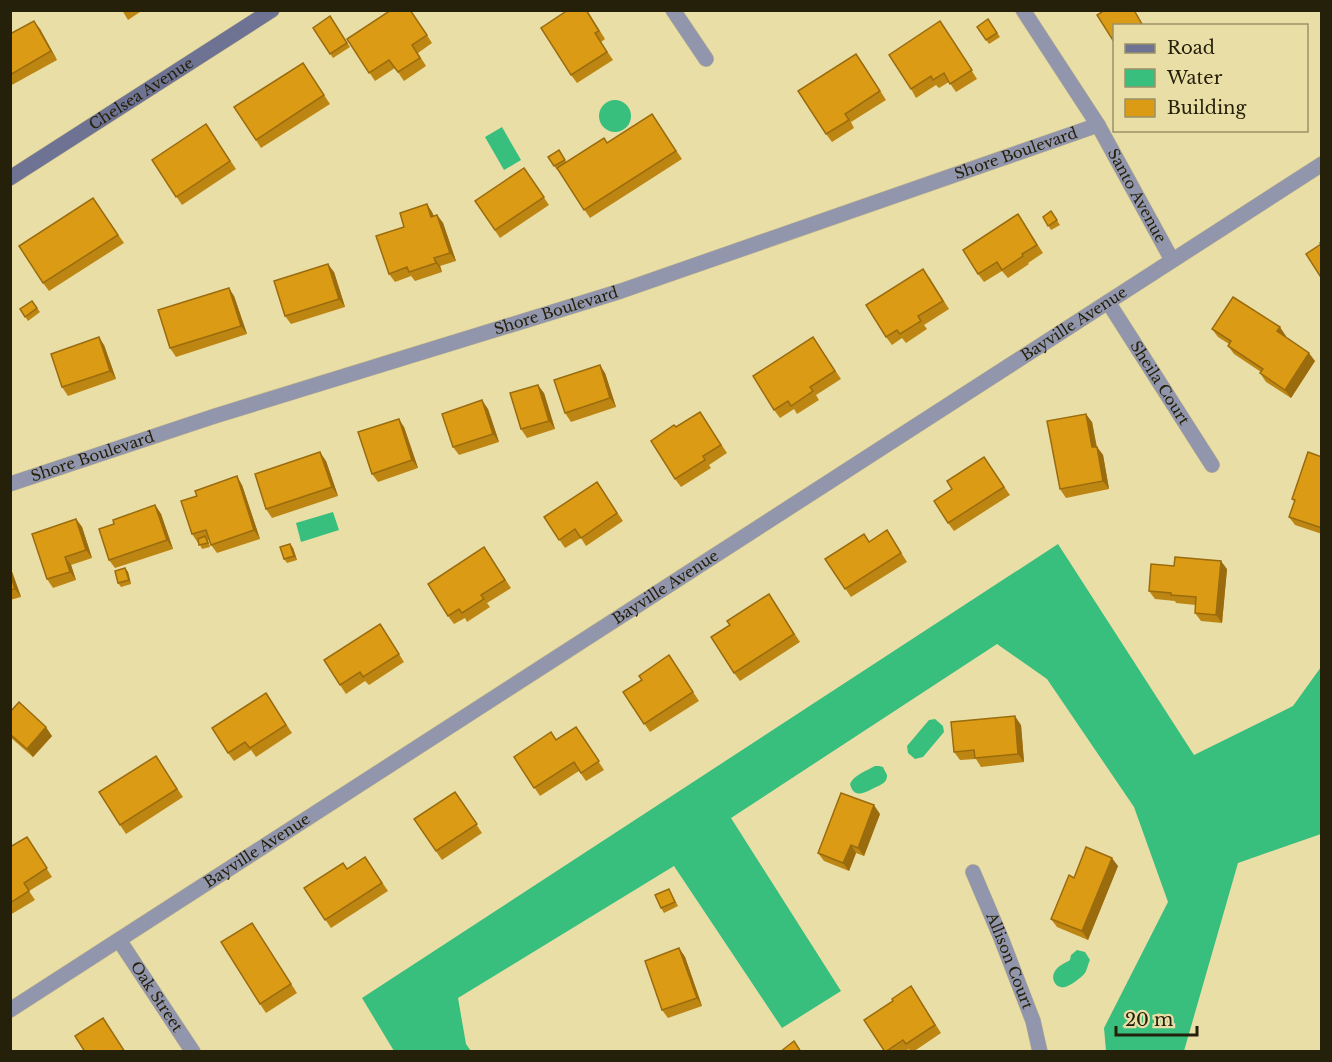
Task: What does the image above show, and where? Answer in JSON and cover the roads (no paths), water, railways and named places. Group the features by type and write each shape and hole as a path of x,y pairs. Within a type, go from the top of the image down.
{"main road":[{"name":"Chelsea Avenue","path":"10,178 254,15 272,10"}],"street":[{"path":"673,10 706,59"},
{"name":"Santo Avenue","path":"1023,10 1098,125 1172,260"},
{"name":"Shore Boulevard","path":"10,484 215,416 621,291 1098,125"},
{"name":"Bayville Avenue","path":"10,1010 1322,164"},
{"name":"Sheila Court","path":"1108,302 1212,465"},
{"name":"Allison Court","path":"973,872 1033,1021 1040,1052"},
{"name":"Oak Street","path":"119,940 193,1052"}],"water":[{"path":"615,100 627,104 631,116 627,128 615,132 603,128 599,116 603,104"},
{"path":"502,127 521,160 504,170 485,137"},
{"path":"333,512 339,530 301,542 296,523"},
{"path":"1058,544 1194,755 1293,706 1321,667 1321,834 1238,863 1184,1051 1106,1051 1104,1028 1168,902 1134,807 1047,679 997,644 731,818 841,991 782,1028 674,866 458,998 466,1044 471,1051 394,1051 362,998"},
{"path":"935,719 943,726 944,732 923,757 915,759 908,753 907,746 929,720"},
{"path":"875,766 883,767 887,775 885,781 863,793 854,792 850,784 854,778"},
{"path":"1077,950 1085,952 1090,960 1086,972 1070,985 1062,987 1057,985 1054,980 1055,971 1070,960 1071,955"}]}
